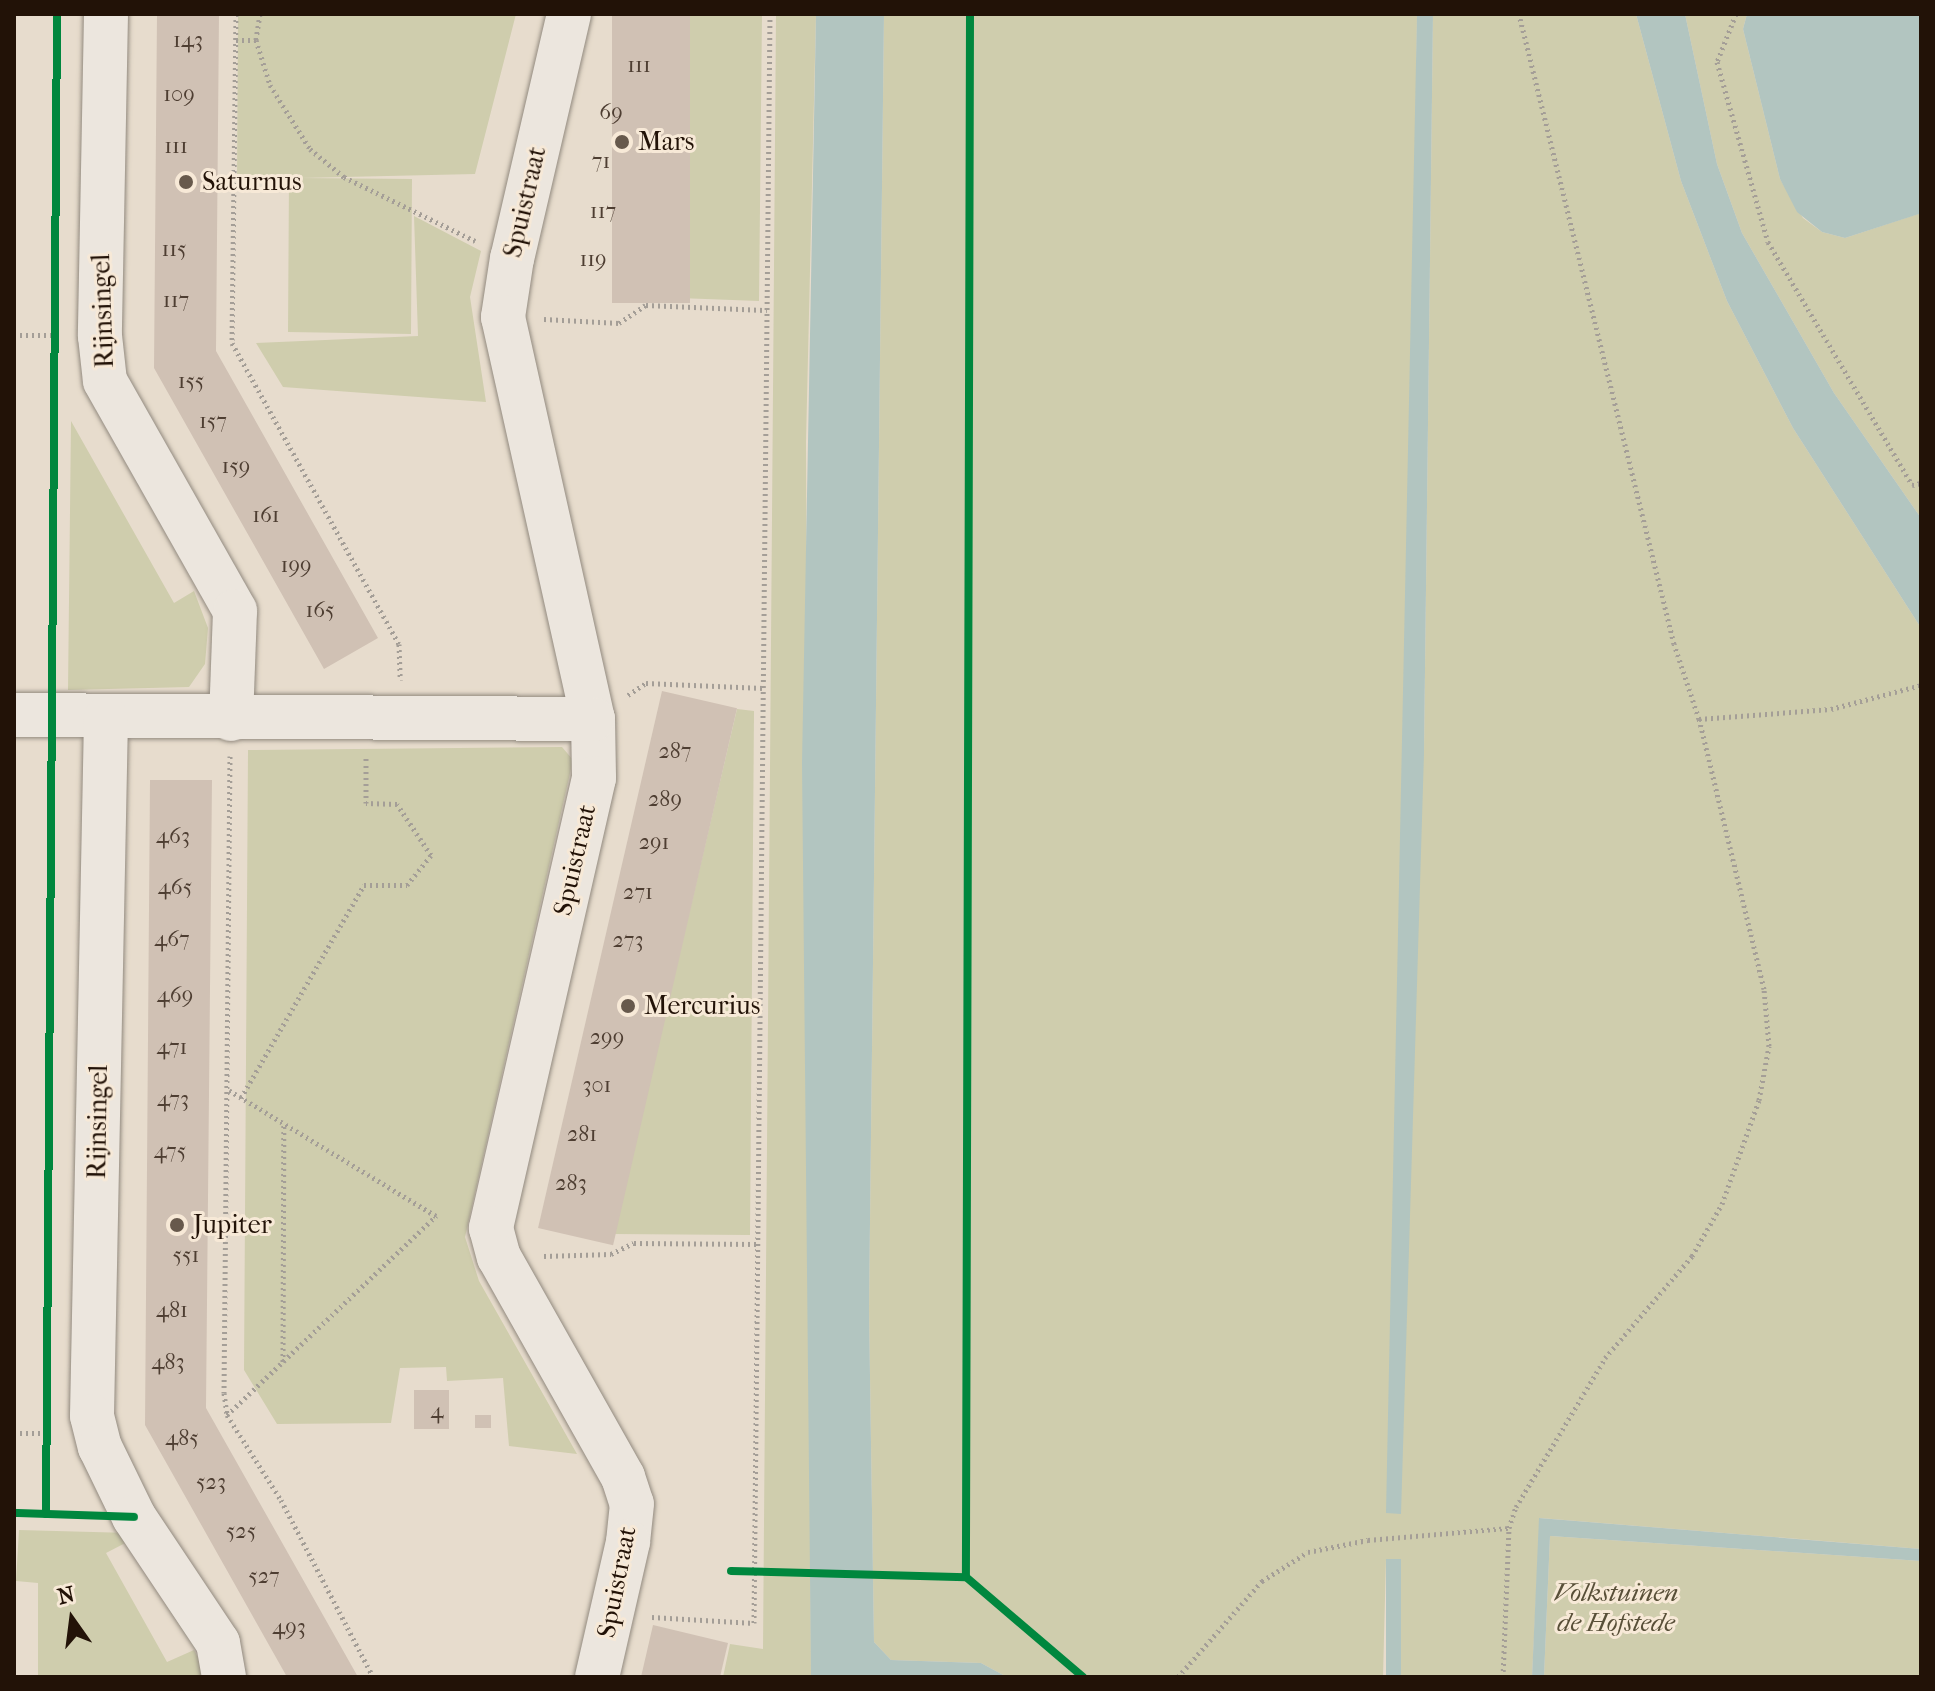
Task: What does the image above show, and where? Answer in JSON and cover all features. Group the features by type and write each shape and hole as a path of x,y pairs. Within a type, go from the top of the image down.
{"street":[{"name":"Rijnsingel","path":"106,14 100,336 105,381 235,611 231,719"},
{"name":"Spuistraat","path":"569,14 512,258 503,317 593,719 594,778 491,1228 499,1257 623,1477 632,1504 612,1615 597,1677"},
{"path":"14,715 384,721 593,719"},
{"name":"Rijnsingel","path":"106,718 92,1416 100,1447 134,1517 218,1643 224,1677"}],"path":[{"path":"236,14 232,343 399,644 366,803 397,804 431,855 407,885 364,885 241,1098"},
{"path":"260,14 256,40 270,85 310,149 344,177 512,258"},
{"path":"612,1615 754,1623 770,14"},
{"path":"1503,1677 1509,1528 1532,1474 1605,1358 1692,1256 1722,1204 1759,1100 1769,1046 1764,989 1699,719 1674,644 1519,14"},
{"path":"1736,14 1717,62 1768,242 1912,485 1921,483"},
{"path":"236,40 256,40"},
{"path":"503,317 619,323 646,305 767,310"},
{"path":"593,719 646,683 763,688"},
{"path":"1699,719 1831,709 1921,685"},
{"path":"231,719 227,1415 281,1500 373,1677"},
{"path":"227,1415 436,1216 228,1090"},
{"path":"283,1362 284,1124"},
{"path":"499,1257 611,1254 634,1243 757,1244"},
{"path":"45,1417 45,1446"},
{"path":"14,1433 44,1433"},
{"path":"1178,1677 1262,1581 1308,1552 1368,1540 1509,1528"},
{"path":"742,1572 765,1573"}],"green space":[{"path":"238,14 516,14 475,174 300,178 412,179 411,334 288,332 289,178 237,179"},
{"path":"690,14 762,14 759,301 625,296"},
{"path":"776,14 816,14 806,442 811,1677 723,1677 730,1644 763,1649"},
{"path":"884,14 1417,14 1413,339 1424,753 1433,14 1636,14 1681,181 1727,301 1793,428 1921,628 1921,1549 1540,1518 1532,1677 1398,1677 1400,1559 1386,1559 1383,1677 1007,1677 981,1663 891,1660 874,1642 869,1309"},
{"path":"1685,14 1747,14 1743,29 1780,179 1803,218 1822,232 1845,238 1918,214 1921,167 1921,518 1834,393 1742,233 1717,164"},
{"path":"414,216 481,251 470,297 486,402 283,387 256,343 418,336"},
{"path":"71,421 174,603 194,591 208,628 205,664 189,687 68,690"},
{"path":"737,709 754,711 750,1235 614,1234"},
{"path":"562,747 573,760 465,1237 479,1281 577,1454 509,1446 503,1378 447,1381 446,1367 400,1368 391,1423 277,1424 244,1370 248,750"},
{"path":"19,1530 130,1533 133,1539 106,1553 167,1662 194,1650 208,1677 26,1677 38,1675 38,1583 16,1581"},
{"name":"Volkstuinen de Hofstede","path":"1550,1536 1921,1561 1921,1677 1544,1677"}],"shaded area":[{"path":"816,14 884,14 869,1309 874,1642 891,1660 981,1663 1007,1677 811,1677 802,763"},
{"path":"1417,14 1433,14 1424,753 1401,1514 1386,1513"},
{"path":"1636,14 1685,14 1717,164 1742,233 1834,393 1921,518 1921,628 1793,428 1727,301 1681,181"},
{"path":"1747,14 1921,14 1919,214 1845,238 1822,232 1797,212 1780,179 1743,29"},
{"path":"1539,1518 1921,1549 1921,1561 1550,1536 1544,1677 1532,1677"},
{"path":"1386,1559 1401,1559 1401,1677 1386,1677"}],"building":[{"path":"157,14 219,14 216,351 378,638 324,669 154,368"},
{"path":"612,14 690,14 690,303 612,303"},
{"name":"Mercurius","path":"662,691 737,708 613,1245 538,1228"},
{"name":"Jupiter","path":"150,780 212,780 206,1408 358,1677 287,1677 145,1425"},
{"path":"414,1390 449,1390 449,1429 414,1429"},
{"path":"475,1415 491,1415 491,1428 475,1428"},
{"path":"653,1625 728,1643 720,1677 641,1677"}],"cycle path":[{"path":"46,1514 57,14"},
{"path":"970,14 966,1577 1083,1677"},
{"path":"14,1513 134,1517"},
{"path":"731,1571 966,1577"}],"place":[{"name":"Mars","path":"622,142"},
{"name":"Saturnus","path":"186,182"},
{"name":"Mercurius","path":"628,1006"},
{"name":"Jupiter","path":"177,1225"}]}
